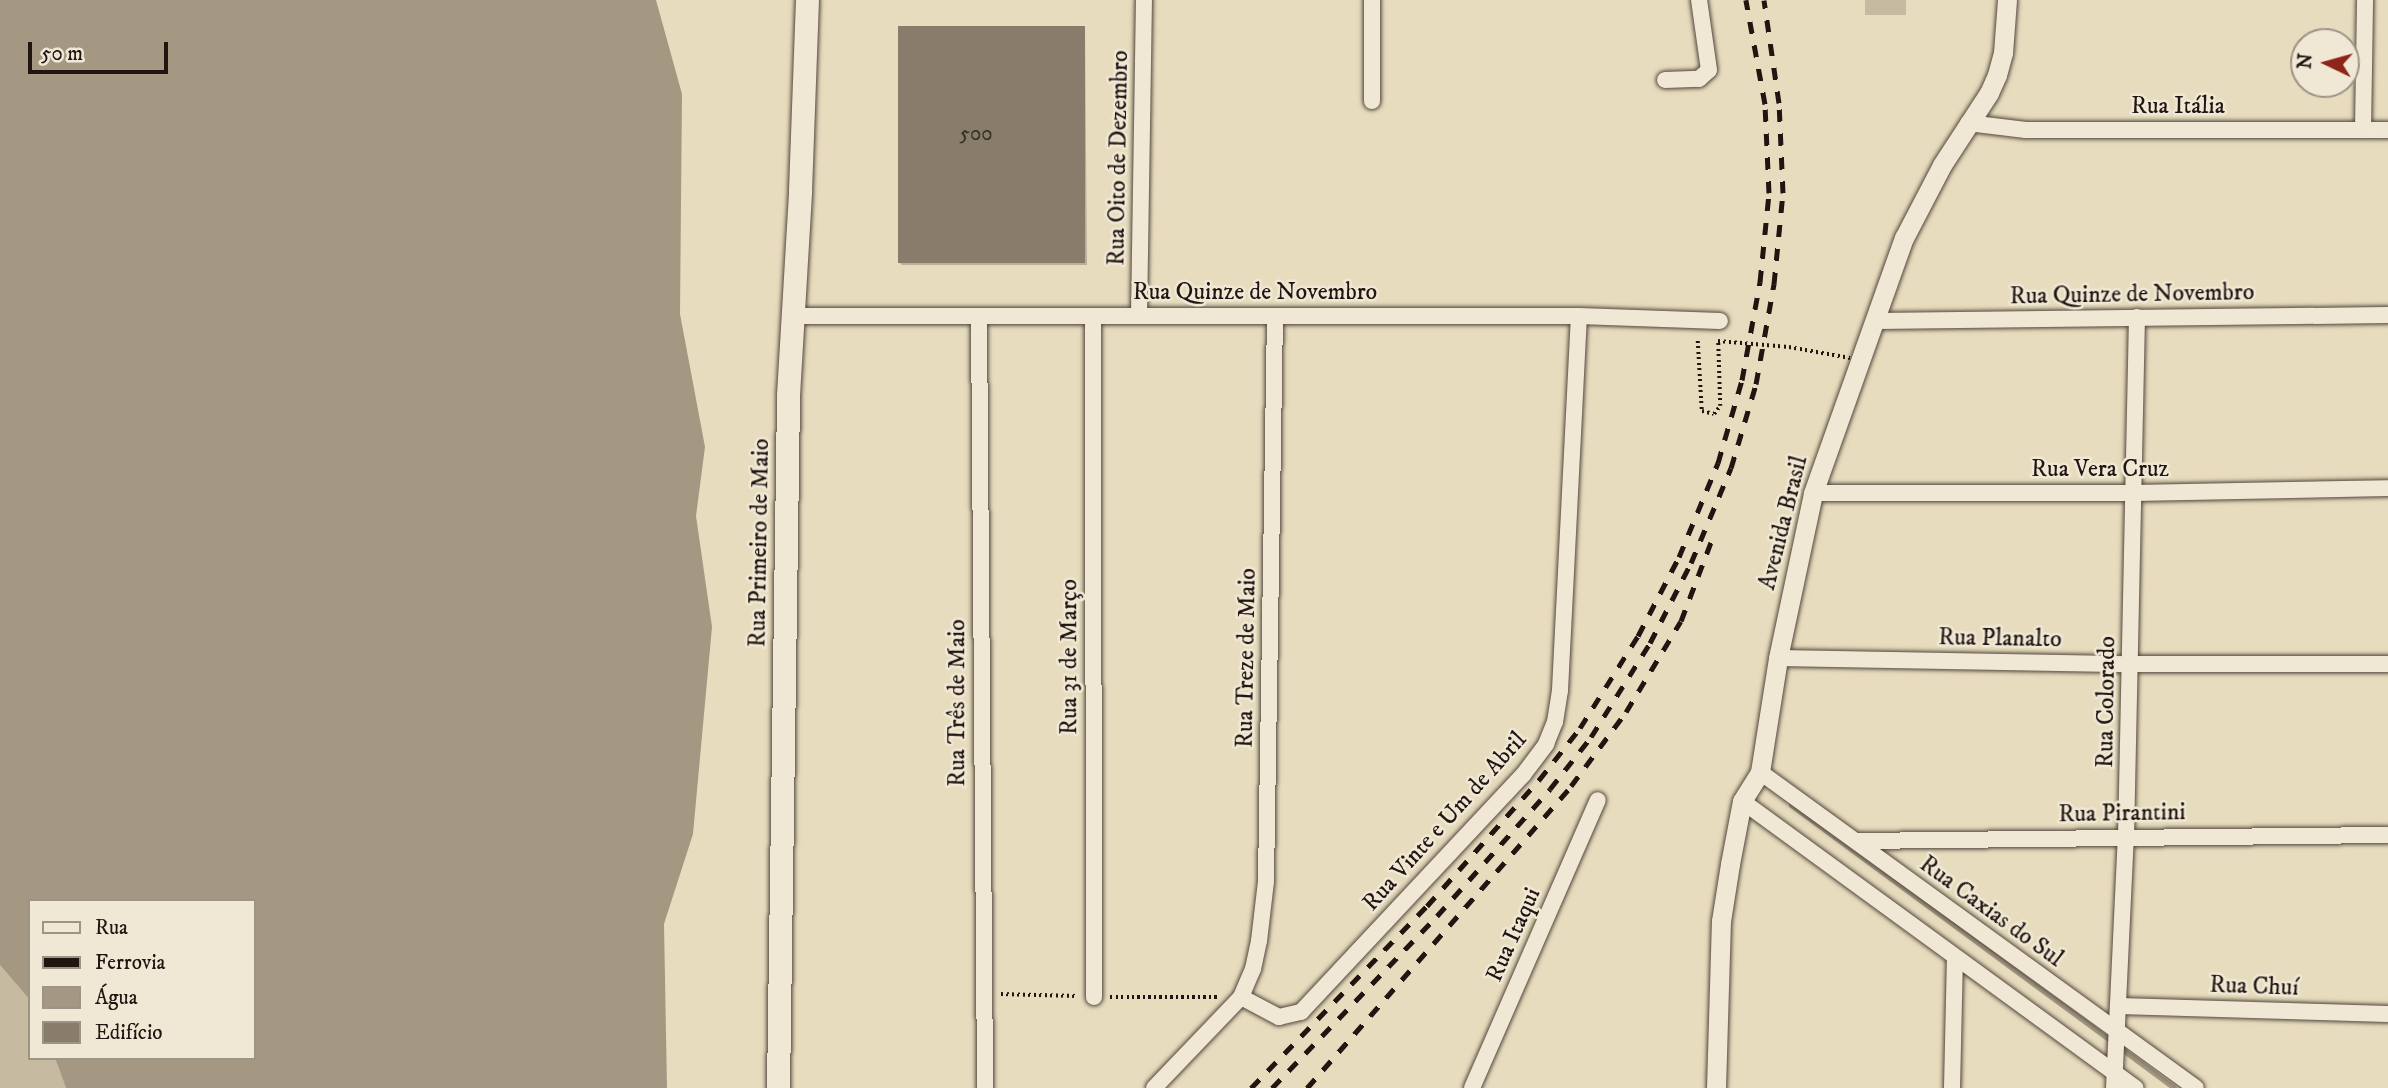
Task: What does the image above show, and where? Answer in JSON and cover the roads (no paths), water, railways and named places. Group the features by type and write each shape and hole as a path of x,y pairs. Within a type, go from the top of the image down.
{"main road":[{"name":"Rua Primeiro de Maio","path":"778,1088 791,316 800,190 807,0"}],"street":[{"name":"Rua Oito de Dezembro","path":"1139,316 1144,0"},
{"path":"1372,0 1372,101"},
{"path":"1665,80 1699,79 1709,69 1699,0"},
{"name":"Avenida Brasil","path":"1716,1088 1721,921 1742,801 1760,772 1778,658 1813,493 1909,227 1997,75 2003,53 2007,0"},
{"path":"2363,130 2365,0"},
{"name":"Rua Itália","path":"1968,123 2026,130 2388,130"},
{"name":"Rua Quinze de Novembro","path":"1876,321 2388,315"},
{"name":"Rua Quinze de Novembro","path":"791,316 1579,316 1720,321"},
{"name":"Rua Treze de Maio","path":"1241,997 1253,970 1266,881 1275,316"},
{"name":"Rua Vinte e Um de Abril","path":"1241,997 1279,1017 1301,1012 1513,785 1546,744 1555,722 1560,690 1579,316"},
{"name":"Rua Três de Maio","path":"979,317 985,1088"},
{"name":"Rua 31 de Março","path":"1093,317 1094,997"},
{"name":"Rua Colorado","path":"2115,1077 2126,837 2137,317"},
{"name":"Rua Vera Cruz","path":"1813,493 2134,494 2388,488"},
{"name":"Rua Planalto","path":"1778,658 2130,664 2388,664"},
{"name":"Rua Caxias do Sul","path":"1760,772 1857,841 2116,1036 2196,1088"},
{"name":"Rua Itaqui","path":"1472,1088 1598,800"},
{"path":"1742,801 2115,1077 2135,1088"},
{"name":"Rua Pirantini","path":"1857,841 2388,835"},
{"path":"1952,1088 1955,959"},
{"path":"1154,1088 1241,997"},
{"name":"Rua Chuí","path":"2119,1006 2388,1014"}],"water":[{"path":"0,0 656,0 682,94 680,314 705,447 696,516 712,627 693,834 664,924 667,1088 66,1088 56,1060 256,1060 256,899 28,899 28,998 0,965"}],"waterway":[{"path":"1791,805 2112,1042"},
{"path":"2120,1048 2174,1088"}],"railway":[{"path":"1251,1088 1427,906 1539,780 1580,728 1638,636 1679,557 1718,463 1742,380 1760,282 1769,193 1765,104 1746,0"},
{"path":"1272,1088 1437,916 1550,789 1591,737 1650,643 1691,563 1731,468 1756,384 1774,284 1783,193 1779,103 1764,0"},
{"path":"1307,1088 1571,786 1626,712 1681,621 1711,542"}]}
